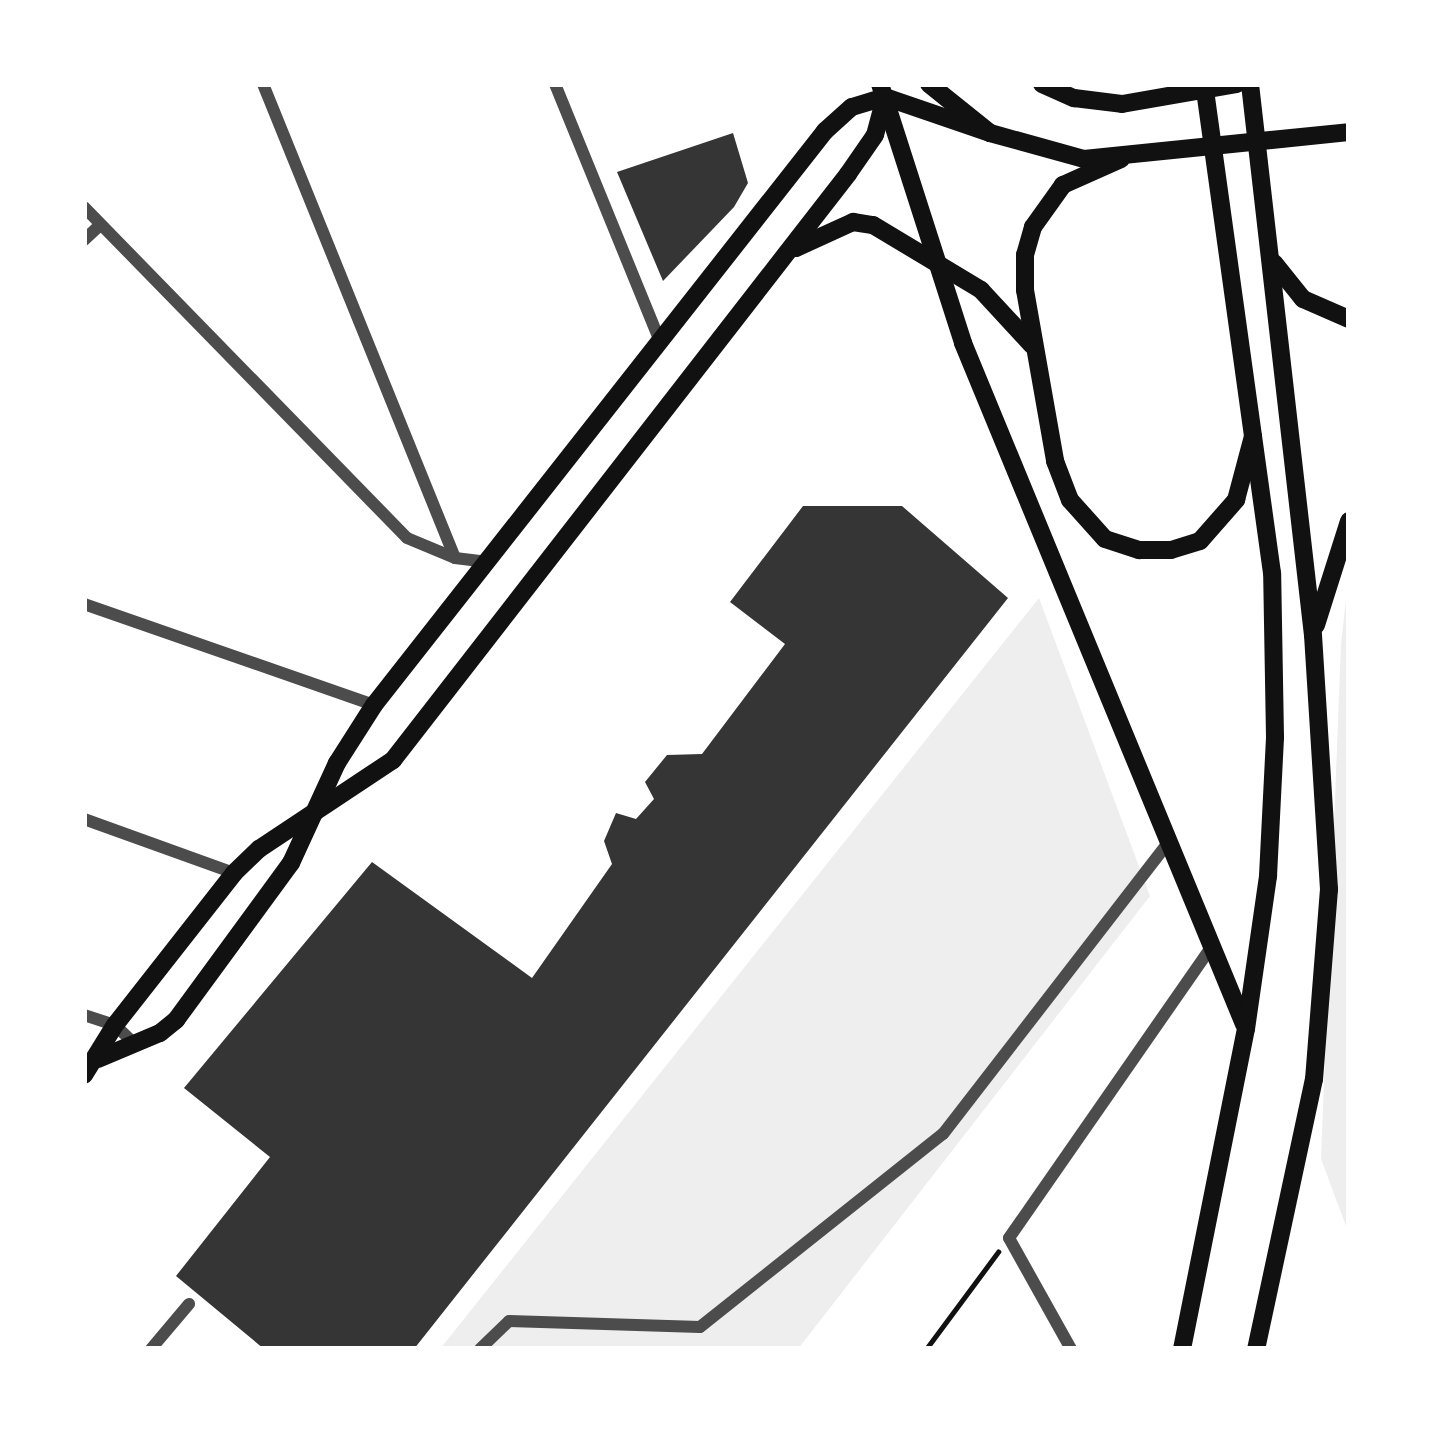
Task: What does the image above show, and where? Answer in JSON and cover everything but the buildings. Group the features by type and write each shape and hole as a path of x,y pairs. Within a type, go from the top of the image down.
{"main road":[{"path":"929,84 990,133"},
{"path":"1042,84 1074,98 1122,104 1237,84"},
{"path":"1058,84 1074,98"},
{"path":"1182,1349 1246,1029 1268,876 1275,737 1272,573 1204,84"},
{"path":"1250,84 1313,635 1329,889 1314,1078 1256,1349"},
{"path":"84,1075 115,1025 234,873 259,849 393,760 875,135 882,91"},
{"path":"882,91 933,261 1246,1029"},
{"path":"98,1059 136,1045 176,1020 269,898 337,763 374,705 825,131 852,107 882,91 1047,152 1121,159 1349,132"},
{"path":"1121,159 1064,185 1033,227 1025,255 1025,290 1055,461 1070,500 1105,539 1139,550 1171,550 1200,541 1236,500 1255,426"},
{"path":"788,252 853,222 873,225 1003,308 1035,349"},
{"path":"1274,263 1304,299 1349,319"},
{"path":"1313,635 1349,521"}],"street":[{"path":"263,84 455,559"},
{"path":"555,84 660,341"},
{"path":"84,207 407,538 455,559 485,562"},
{"path":"84,240 100,225"},
{"path":"84,604 374,705"},
{"path":"84,819 234,873"},
{"path":"480,1349 509,1321 700,1327 943,1134 1169,842"},
{"path":"1071,1349 1009,1238 1211,947"},
{"path":"84,1015 115,1025 136,1045"},
{"path":"152,1349 189,1304"}],"path":[{"path":"926,1349 1009,1238"}],"shaded area":[{"path":"1349,573 1349,1234 1321,1159 1341,644"},
{"path":"1039,598 1150,896 798,1349 440,1349"}]}
